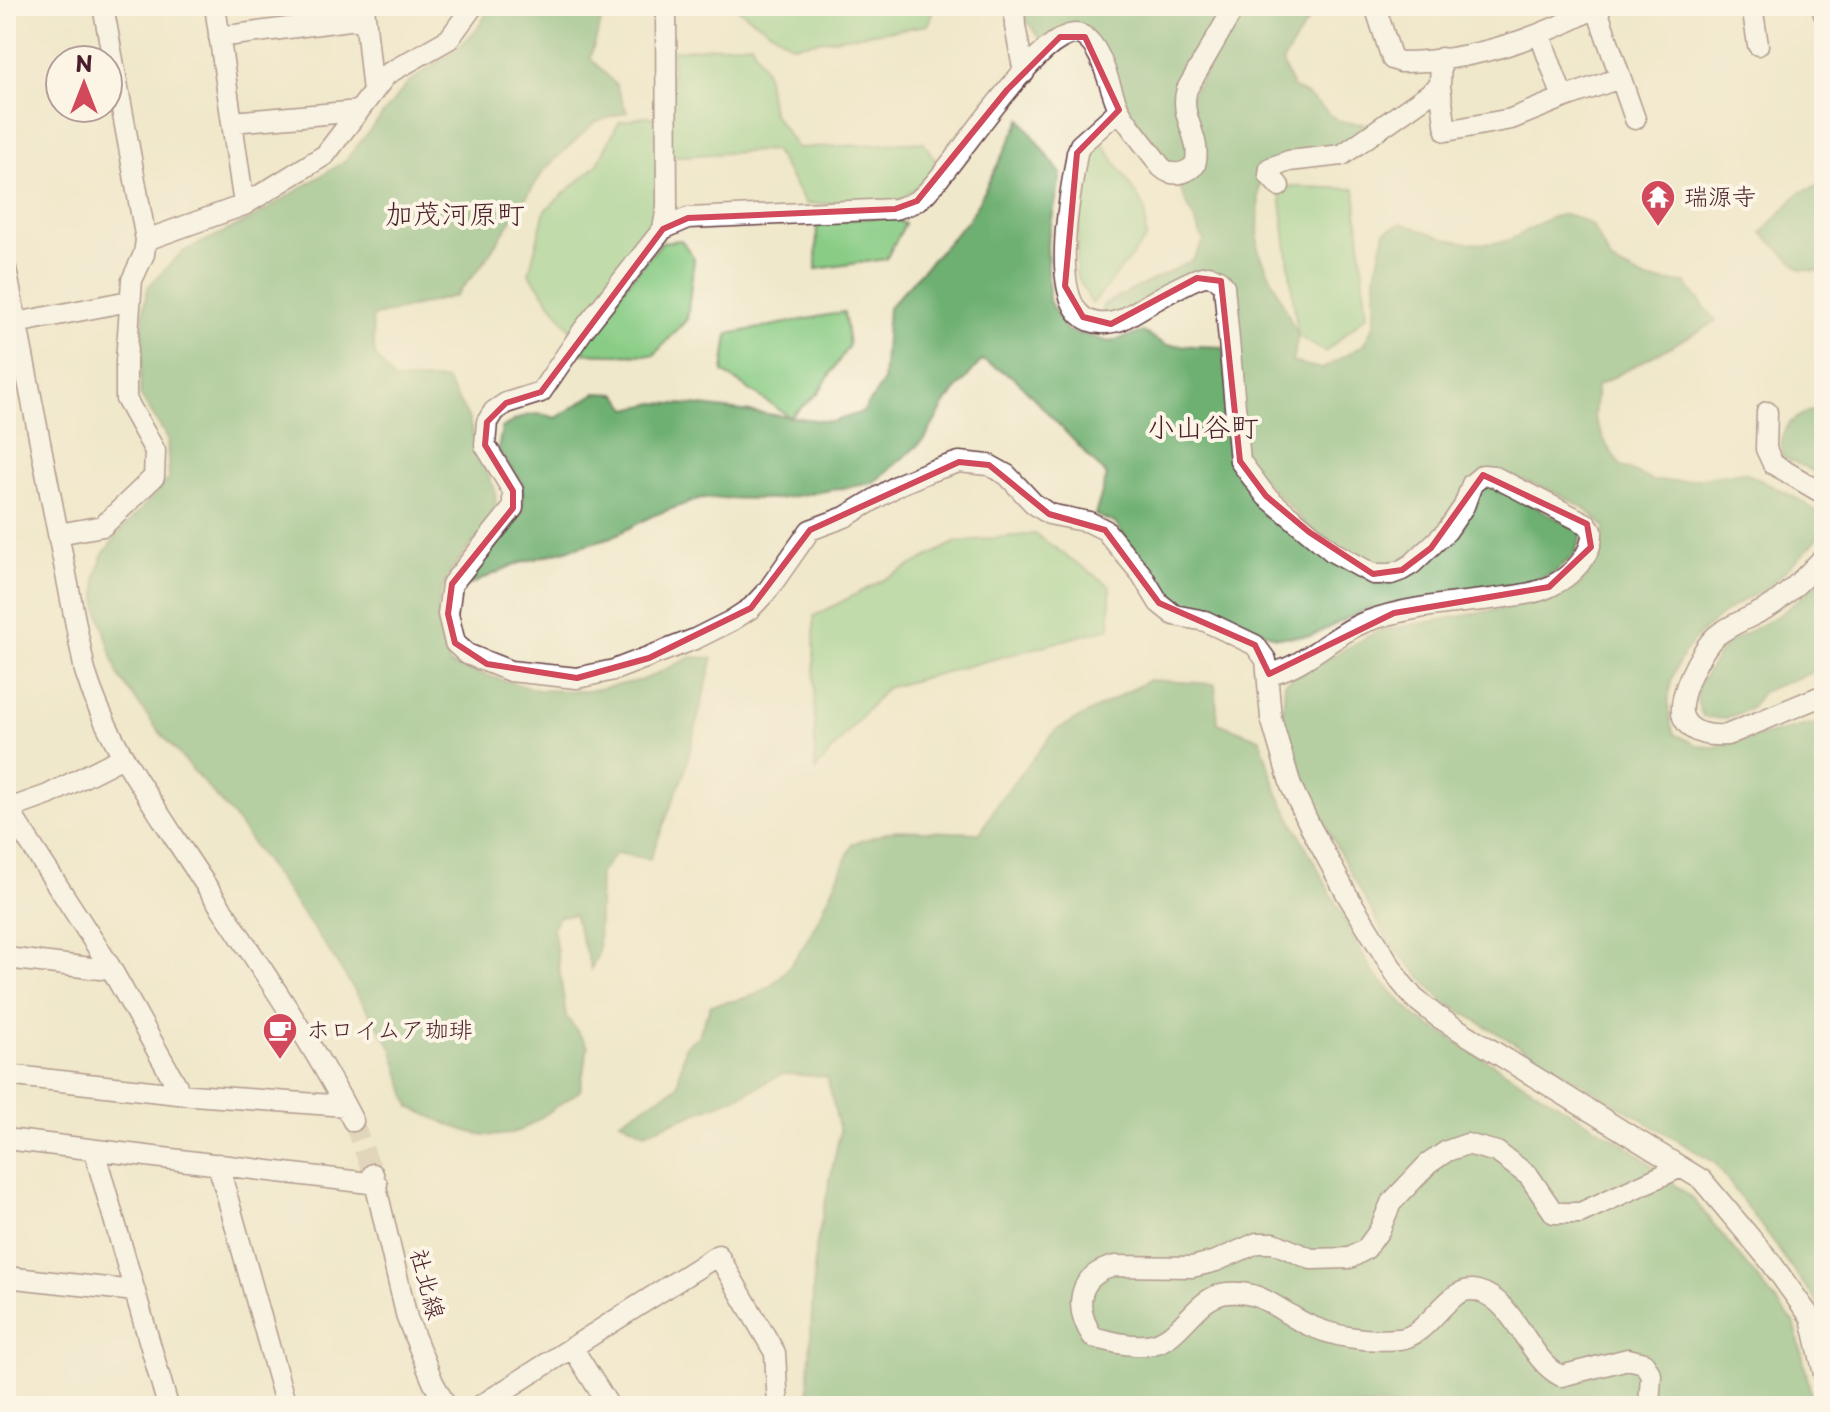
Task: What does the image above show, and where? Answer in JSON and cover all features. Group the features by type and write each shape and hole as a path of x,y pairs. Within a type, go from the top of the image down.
{"street":[{"path":"58,534 103,526 154,477 155,451 126,399 129,301 132,280 144,254 146,240 103,6"},
{"path":"215,6 244,205"},
{"path":"450,6 453,33"},
{"path":"146,240 244,205 325,155 387,74 449,39 473,6"},
{"path":"663,229 667,207 666,6"},
{"path":"1014,6 1024,73"},
{"path":"1235,6 1187,89 1184,109 1197,145 1195,165 1183,173 1167,172 1119,110 1102,62 1085,37 1073,33 1060,37 1007,90 917,201 895,209 688,218 663,229 584,329 541,392 506,403 494,411 487,422 485,445 513,491 513,508 452,584 448,605 449,626 455,643 467,654 510,671 577,678 614,670 649,658 731,621 751,608 768,590 810,530 845,517 900,484 959,462 989,465 1007,475 1033,503 1049,514 1089,522 1105,530 1142,575 1159,603 1174,615 1205,621 1255,645 1266,660 1271,718 1291,786 1353,906 1414,998 1438,1017 1590,1108 1702,1180 1770,1261 1811,1318 1824,1374"},
{"path":"1375,6 1392,59 1414,62 1494,50 1540,35 1597,7 1635,119"},
{"path":"1752,6 1758,45"},
{"path":"1822,6 1824,14"},
{"path":"219,37 365,12 373,92"},
{"path":"1540,35 1563,98"},
{"path":"1441,58 1440,86 1446,131 1511,119 1620,78"},
{"path":"1279,186 1269,175 1270,168 1278,164 1342,155 1440,86"},
{"path":"1119,110 1080,145 1077,153 1065,261 1065,286 1069,298 1083,317 1092,322 1111,324 1197,278 1207,276 1221,281 1224,286 1240,461 1266,496 1333,552 1373,574 1381,575 1402,570 1431,548 1464,506 1472,484 1483,475 1493,476 1587,524 1592,531 1591,547 1571,573 1549,587 1512,596 1394,613 1363,623 1291,667 1269,674"},
{"path":"232,122 359,111"},
{"path":"6,269 11,324 88,682 101,718 123,757 321,1062 349,1114 6,1075"},
{"path":"11,324 129,301"},
{"path":"1767,412 1766,449 1773,464 1824,494"},
{"path":"1824,557 1774,604 1715,637 1697,663 1684,691 1681,710 1684,721 1699,732 1710,736 1727,735 1824,695"},
{"path":"123,757 48,795 7,808 109,965 177,1086 178,1094"},
{"path":"6,958 100,969 109,965"},
{"path":"6,1139 218,1164 286,1406"},
{"path":"1649,1406 1651,1375 1644,1363 1628,1359 1561,1376 1547,1369 1510,1317 1492,1298 1478,1290 1464,1290 1453,1296 1422,1328 1403,1339 1339,1335 1306,1324 1264,1297 1229,1293 1217,1295 1202,1305 1154,1344 1135,1345 1093,1337 1081,1313 1081,1298 1085,1285 1104,1269 1115,1266 1192,1267 1216,1261 1257,1243 1274,1243 1311,1259 1350,1258 1366,1249 1379,1231 1391,1203 1428,1164 1447,1151 1467,1144 1497,1152 1529,1176 1554,1213 1580,1213 1681,1167"},
{"path":"94,1150 168,1406"},
{"name":"社北線","path":"218,1164 374,1178 403,1304 424,1362 446,1406"},
{"path":"480,1406 718,1255 775,1353 778,1406"},
{"path":"6,1277 135,1291"},
{"path":"572,1347 609,1406"}],"highlighted area":[{"path":"1060,37 1085,37 1119,110 1077,153 1065,286 1083,317 1111,324 1197,278 1221,281 1240,461 1266,496 1309,532 1373,574 1402,570 1431,548 1483,475 1587,524 1591,547 1549,587 1394,613 1269,674 1255,645 1159,603 1105,530 1049,514 989,465 959,462 810,530 751,608 649,658 577,678 487,664 455,643 448,614 452,584 513,508 513,491 485,445 487,422 506,403 541,392 663,229 688,218 895,209 917,201 1007,90"}],"green space":[{"path":"491,6 606,6 590,58 616,85 627,112 595,122 545,169 480,268 455,296 372,317 375,355 394,380 446,380 468,417 478,453 495,490 496,517 463,554 440,596 437,612 439,629 450,665 538,690 587,691 643,680 691,657 713,658 685,771 650,859 616,853 600,873 598,954 591,969 574,915 559,916 553,926 566,1016 588,1046 580,1091 513,1133 483,1135 468,1132 410,1107 392,1048 327,948 232,815 156,728 118,675 98,609 96,577 103,554 169,479 167,437 140,395 144,306 148,287 182,252 249,220 345,161 408,83 476,31"},
{"path":"733,6 934,6 928,25 792,45"},
{"path":"1025,6 1229,6 1184,87 1193,157 1175,169 1125,107 1088,30 1064,29 1042,41 1026,20"},
{"path":"1247,6 1317,6 1282,63 1293,87 1338,121 1375,126 1342,148 1264,166 1259,190 1258,249 1298,336 1292,362 1322,369 1363,345 1375,323 1375,276 1385,231 1402,223 1450,239 1475,243 1500,242 1551,218 1572,216 1592,225 1612,263 1647,280 1686,283 1716,322 1597,386 1594,418 1621,466 1653,481 1681,481 1744,472 1804,502 1824,519 1813,544 1777,579 1717,618 1690,646 1673,677 1669,713 1674,734 1699,746 1715,747 1811,724 1824,727 1824,1312 1715,1163 1442,1000 1388,941 1336,846 1303,775 1283,714 1285,682 1378,631 1506,608 1579,586 1594,565 1605,528 1569,499 1496,472 1403,560 1386,568 1374,566 1312,530 1244,460 1226,276 1123,315 1100,314 1104,304 1193,260 1204,241 1178,184 1195,174 1188,100"},
{"path":"751,43 766,72 772,112 797,148 923,142 940,167 899,202 806,204 774,150 667,157 673,51"},
{"path":"648,116 658,119 657,222 572,332 529,273 545,210 597,165 619,122"},
{"path":"1021,119 1061,174 1047,244 1049,301 1066,330 1110,342 1143,332 1166,345 1223,347 1237,462 1263,498 1392,579 1485,480 1580,531 1581,537 1574,555 1554,573 1522,585 1365,610 1311,636 1276,637 1236,620 1175,608 1115,523 1095,515 1107,476 1015,378 982,360 946,402 924,440 873,483 777,499 701,498 652,516 612,537 513,565 470,585 475,573 523,510 522,483 498,450 502,428 521,418 541,414 556,418 596,393 617,394 628,409 655,403 693,405 832,422 863,412 883,383 888,308 970,218"},
{"path":"1101,140 1145,208 1146,239 1092,304 1076,274 1083,153"},
{"path":"1824,183 1824,272 1800,269 1762,233 1799,193"},
{"path":"1279,186 1355,189 1367,315 1325,352 1298,336"},
{"path":"892,217 905,224 886,259 816,269 817,221"},
{"path":"681,240 694,258 687,319 654,355 569,353 662,242"},
{"path":"844,312 849,345 818,393 790,417 723,372 728,334"},
{"path":"1824,405 1824,477 1782,456 1782,445 1783,435 1791,422"},
{"path":"1035,534 1110,586 1110,628 886,688 815,770 814,616 956,542"},
{"path":"1824,578 1824,668 1763,691 1750,709 1724,719 1703,717 1697,701 1698,686 1725,645 1782,613"},
{"path":"1149,680 1215,684 1218,723 1260,739 1278,794 1373,973 1416,1017 1633,1150 1694,1200 1795,1325 1814,1406 810,1406 815,1251 840,1132 827,1077 782,1074 744,1094 645,1133 620,1121 677,1087 685,1046 698,1036 711,1005 759,993 775,982 789,966 815,926 853,843 896,830 980,833 1001,798 1056,730"}],"tunnel":[{"path":"353,1121 372,1171"}],"place":[{"name":"瑞源寺","path":"1658,228"},
{"name":"ホロイムア珈琲","path":"280,1061"}],"district":[{"name":"加茂河原町","path":"455,214"},
{"name":"小山谷町","path":"1203,427"}]}
